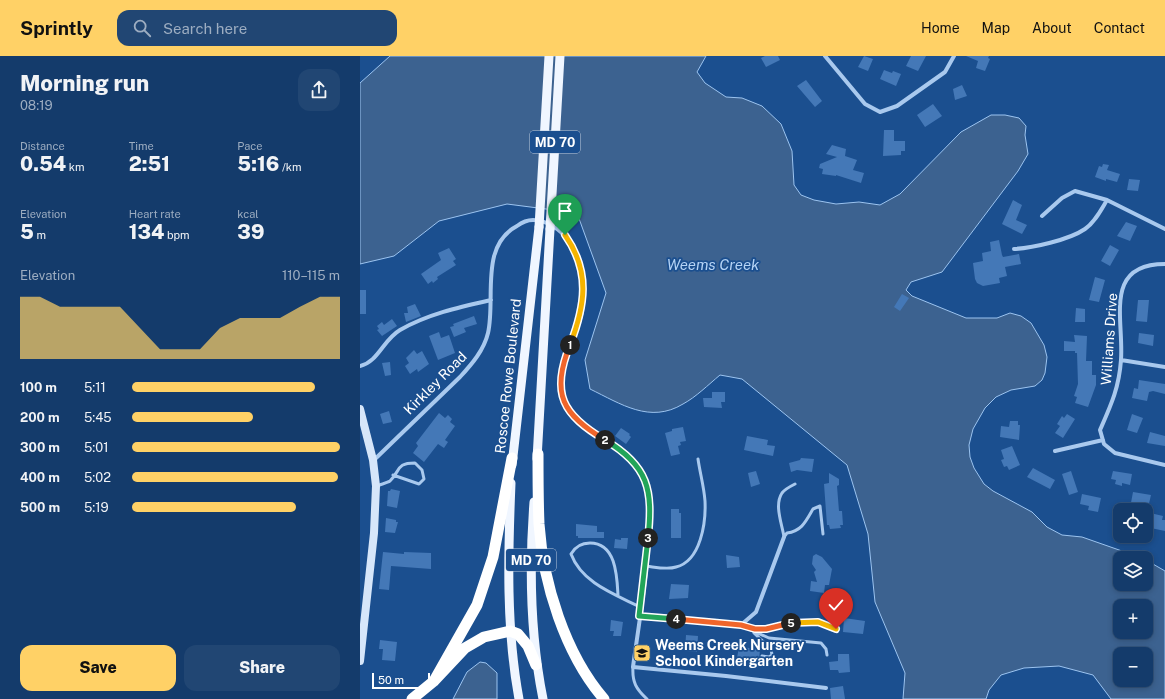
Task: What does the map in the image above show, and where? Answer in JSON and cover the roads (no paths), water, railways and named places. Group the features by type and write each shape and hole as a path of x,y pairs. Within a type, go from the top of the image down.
{"highway":[{"path":"538,454 539,526 546,569 559,618 569,644 585,672 604,699"},
{"path":"434,681 455,645 479,598 493,557 512,458"},
{"path":"412,699 434,681 465,648 484,637 510,631 518,634 528,646 536,666"}],"main road":[{"name":"Roscoe Rowe Boulevard","path":"519,699 510,631 509,573 512,458 539,227 550,56"},
{"name":"MD 70","path":"543,699 536,666 530,570 538,454 560,56"},
{"path":"360,409 374,460 376,486 374,533 362,618 360,661"}],"street":[{"path":"825,56 865,104 880,112 897,106 945,72 954,56"},
{"path":"1042,216 1062,198 1075,191 1107,200 1165,229"},
{"path":"1014,249 1035,247 1085,229 1098,216 1107,200"},
{"name":"Kirkley Road","path":"374,460 470,366 485,345 491,318 492,274 495,252 510,229 522,222 532,220 544,222 565,235 577,258 583,284 581,315 562,368 562,396 568,410 583,426 629,457 646,479 649,497 650,517 646,566 633,667"},
{"name":"Williams Drive","path":"1103,440 1100,430 1116,393 1121,360 1120,292 1133,271 1151,264 1165,264"},
{"path":"360,366 372,361 387,340 400,330 442,312 491,300"},
{"path":"1121,360 1165,367"},
{"path":"1055,451 1103,440 1104,444 1115,453 1165,465"},
{"path":"639,616 741,625 756,612 784,537"},
{"path":"633,667 826,688"}],"lane":[{"path":"646,566 677,567 687,562 695,551 704,521 705,502 698,459"},
{"path":"376,486 389,481 393,475 398,468 405,463 415,463 422,470 424,479 419,484 412,483 393,475"},
{"path":"784,537 779,510 780,502 782,493 795,484"},
{"path":"784,537 787,533 797,532 814,508 820,506 823,534"},
{"path":"618,595 615,564 608,551 597,543 586,543 575,548 571,554 574,562 590,581 640,607"},
{"path":"741,625 755,629 766,629 784,623 818,622 836,629"},
{"path":"741,625 751,631 769,638 821,643 826,649 827,655"},
{"path":"751,631 771,649 772,655 768,657 762,656"},
{"path":"633,667 632,679 639,691 647,699"}],"water":[{"name":"Weems Creek","path":"390,56 706,56 697,72 705,83 726,97 742,98 762,106 781,124 792,151 794,185 801,195 814,200 836,204 859,202 880,205 900,194 961,132 991,115 1005,115 1019,118 1026,126 1025,135 1028,154 1018,171 942,272 911,282 906,290 912,296 966,318 997,318 1010,313 1021,316 1031,323 1044,345 1047,357 1045,373 1042,380 1035,386 1011,390 996,397 985,408 973,429 969,445 970,457 974,468 984,484 993,491 1032,512 1047,527 1062,535 1082,537 1122,551 1113,551 1113,591 1153,591 1153,564 1165,571 1165,699 1111,699 1093,675 1059,666 1024,668 1001,675 989,690 986,699 903,699 905,673 875,602 868,534 847,465 742,379 720,375 688,401 671,410 659,412 647,412 624,406 590,389 585,360 606,293 577,213 507,204 439,221 394,256 360,264 360,83"},
{"path":"480,662 486,663 497,673 497,699 453,699 467,672"}],"place":[{"name":"Weems Creek Nursery School Kindergarten","path":"642,653"}]}
